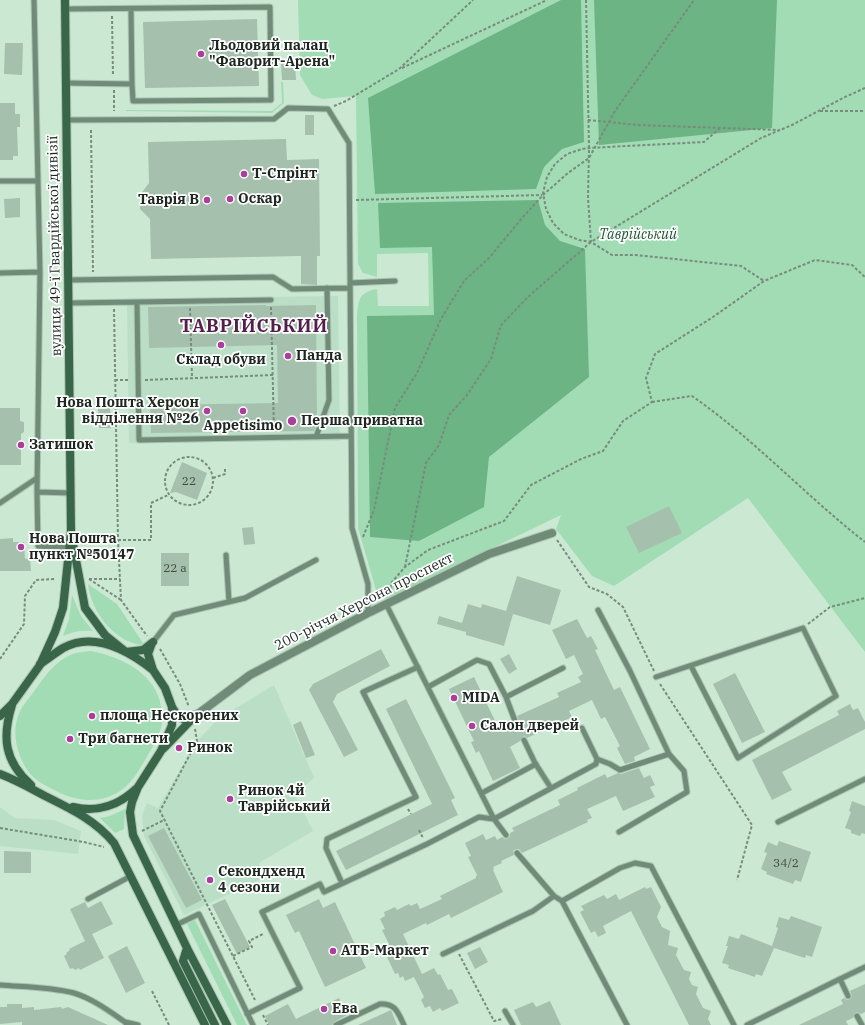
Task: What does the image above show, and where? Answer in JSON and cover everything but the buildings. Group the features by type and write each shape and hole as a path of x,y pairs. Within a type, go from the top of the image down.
{"street":[{"name":"вулиця 49-ї Гвардійської дивізії","path":"65,4 71,532"},
{"path":"0,716 12,704 40,664 55,632 62,608 71,532"},
{"path":"71,532 85,608 105,635 126,652 143,650 152,642"},
{"name":"200-річчя Херсона проспект","path":"198,714 250,675 368,613 489,554 552,533"},
{"path":"40,664 64,648 84,642 103,642 141,660 153,670 166,688 172,708 172,725 161,751 138,787 126,799 106,807 85,810 63,804"},
{"path":"152,642 148,654 153,670"},
{"path":"12,704 7,721 6,742 11,760 23,778 41,793"},
{"path":"172,708 177,715 183,719 198,714"},
{"path":"161,751 198,714"},
{"path":"0,774 63,804 89,819 105,832 114,843 205,1025"},
{"path":"138,787 130,812 136,833 176,925 227,1025"},
{"path":"187,948 183,961 215,1025"}],"lane":[{"path":"34,0 40,272 37,478 38,546 69,548"},
{"path":"65,4 112,9 131,8 270,8 271,100 133,101 131,8"},
{"path":"66,83 132,84"},
{"path":"67,120 274,119 288,108 328,109 349,143 352,528 368,584 368,613"},
{"path":"0,181 38,181"},
{"path":"0,273 40,272"},
{"path":"68,280 273,277 292,289 326,288 395,281"},
{"path":"316,437 329,400 326,288"},
{"path":"69,302 271,300"},
{"path":"137,302 139,440 351,436"},
{"path":"0,503 37,478"},
{"path":"37,492 71,493"},
{"path":"226,555 228,602"},
{"path":"152,642 174,614 245,598 316,560"},
{"path":"386,604 494,819 506,835"},
{"path":"598,610 630,671 669,754 684,771 687,792 619,832"},
{"path":"656,677 803,628 836,696 738,758 691,666"},
{"path":"428,687 477,660 489,664 506,697 515,721"},
{"path":"342,883 326,848 327,839 416,797 363,692 418,667"},
{"path":"506,697 563,668"},
{"path":"582,728 597,759 620,770 669,754"},
{"path":"524,740 536,764 551,788"},
{"path":"247,1014 300,988 262,912 320,884 324,892 479,818 494,819 596,764 597,759"},
{"path":"482,793 536,764"},
{"path":"778,822 865,779"},
{"path":"517,853 554,896 562,900 627,1025"},
{"path":"562,900 627,865 635,863 651,866 734,1025"},
{"path":"88,899 131,876"},
{"path":"443,954 533,911 554,896"},
{"path":"176,925 199,914 253,1025"},
{"path":"747,1025 865,967"},
{"path":"840,979 848,996"},
{"path":"0,985 42,988 74,993 101,1005 126,1023 138,1025"},
{"path":"336,1025 380,1004 390,1004 394,1007 404,1025"},
{"path":"505,1011 513,1025"},
{"path":"857,1016 862,1025"}],"path":[{"path":"399,69 473,0"},
{"path":"328,109 346,101 399,69 547,0"},
{"path":"586,0 589,148 588,198 591,242"},
{"path":"358,549 374,510 395,408 417,373 440,319 464,281 489,258 543,195 568,173 589,158 615,111 694,0"},
{"path":"112,9 114,111"},
{"path":"405,567 426,463 439,445 449,415 467,395 491,359 502,325 528,296 591,242 760,138 792,125 865,88"},
{"path":"819,111 865,112"},
{"path":"588,120 637,125 781,130"},
{"path":"720,128 704,142 589,148 567,154 555,164 547,177 543,195 546,209 553,223 564,234 579,240 591,242 612,255 636,255 741,266 764,281"},
{"path":"91,130 93,272"},
{"path":"349,201 543,195"},
{"path":"652,402 646,378 655,354 713,317 764,281 815,260 852,266 865,277"},
{"path":"271,300 274,438"},
{"path":"190,301 192,378"},
{"path":"114,302 118,540 151,540 151,503 168,496"},
{"path":"150,380 273,375"},
{"path":"115,380 138,380"},
{"path":"386,604 392,582 405,567 428,550 504,521 531,485 581,459 603,450 622,421 652,402 692,396 717,413 842,524 865,542"},
{"path":"104,398 115,399"},
{"path":"186,457 194,457 202,460 208,466 213,478 212,488 209,495 196,505 189,506 181,505 168,496 164,480 166,471 171,464 177,459 186,457"},
{"path":"213,478 225,474 225,469"},
{"path":"552,533 589,587 608,594 623,607 660,686 752,825 737,880"},
{"path":"120,579 88,578 122,600"},
{"path":"0,659 24,624 25,596 36,580 55,579"},
{"path":"803,628 830,606 865,598"},
{"path":"197,741 160,811 210,907 255,1000"},
{"path":"136,833 164,820"},
{"path":"0,828 84,842 104,847"},
{"path":"233,956 252,947 249,941 263,934"},
{"path":"456,948 494,1021 508,1017"},
{"path":"152,991 169,1025"},
{"path":"263,1015 268,1025"}],"shaded area":[{"path":"338,296 340,441 129,443 127,299"},
{"name":"Ринок 4й Таврійський","path":"274,685 314,778 295,795 313,831 259,863 266,877 184,915 144,836 142,815 147,803 158,808 197,741 218,719"},
{"path":"0,807 15,818 54,820 81,831 78,854 0,846"}],"green space":[{"name":"Таврійський","path":"298,0 865,0 865,652 748,498 614,586 592,576 556,529 561,515 387,599 378,597 358,528 358,306 359,301 366,292 377,289 378,306 429,306 428,253 377,254 377,277 363,273 358,264 356,96 322,99 312,95 300,75"},
{"path":"561,0 581,0 584,142 562,149 544,167 536,189 375,194 368,98"},
{"path":"594,0 777,0 772,128 599,145"},
{"path":"281,82 283,82 284,103 272,113 126,111 272,111 282,103"},
{"path":"538,200 545,225 560,241 585,249 589,377 489,457 484,507 419,541 370,537 367,316 434,315 432,247 380,248 378,203"},
{"path":"88,584 117,604 143,643 141,645 121,638 105,623 94,604"},
{"path":"72,595 81,616 93,631 78,631 63,636 69,619"},
{"path":"91,651 125,662 145,676 158,695 162,710 161,728 155,742 131,782 115,794 98,800 71,797 54,790 33,777 20,756 17,747 15,730 16,722 23,706 53,667 68,656"},
{"path":"125,809 124,829 115,833 100,818 110,816"},
{"path":"195,920 247,1025 237,1025 187,924"}],"place":[{"name":"Льодовий палац \"Фаворит-Арена\"","path":"201,54"},
{"name":"Т-Спрінт","path":"244,174"},
{"name":"Оскар","path":"230,199"},
{"name":"Таврія В","path":"207,200"},
{"name":"Склад обуви","path":"221,345"},
{"name":"Панда","path":"288,356"},
{"name":"Нова Пошта Херсон відділення №26","path":"207,411"},
{"name":"Appetisimo","path":"243,411"},
{"name":"Перша приватна","path":"292,421"},
{"name":"Затишок","path":"21,445"},
{"name":"Нова Пошта пункт №50147","path":"21,547"},
{"name":"MIDA","path":"454,698"},
{"name":"площа Нескорених","path":"92,716"},
{"name":"Салон дверей","path":"472,726"},
{"name":"Три багнети","path":"70,739"},
{"name":"Ринок","path":"179,748"},
{"name":"Ринок 4й Таврійський","path":"230,799"},
{"name":"Секондхенд 4 сезони","path":"210,880"},
{"name":"АТБ-Маркет","path":"333,951"},
{"name":"Ева","path":"324,1009"}],"district":[{"name":"ТАВРІЙСЬКИЙ","path":"254,327"}]}
